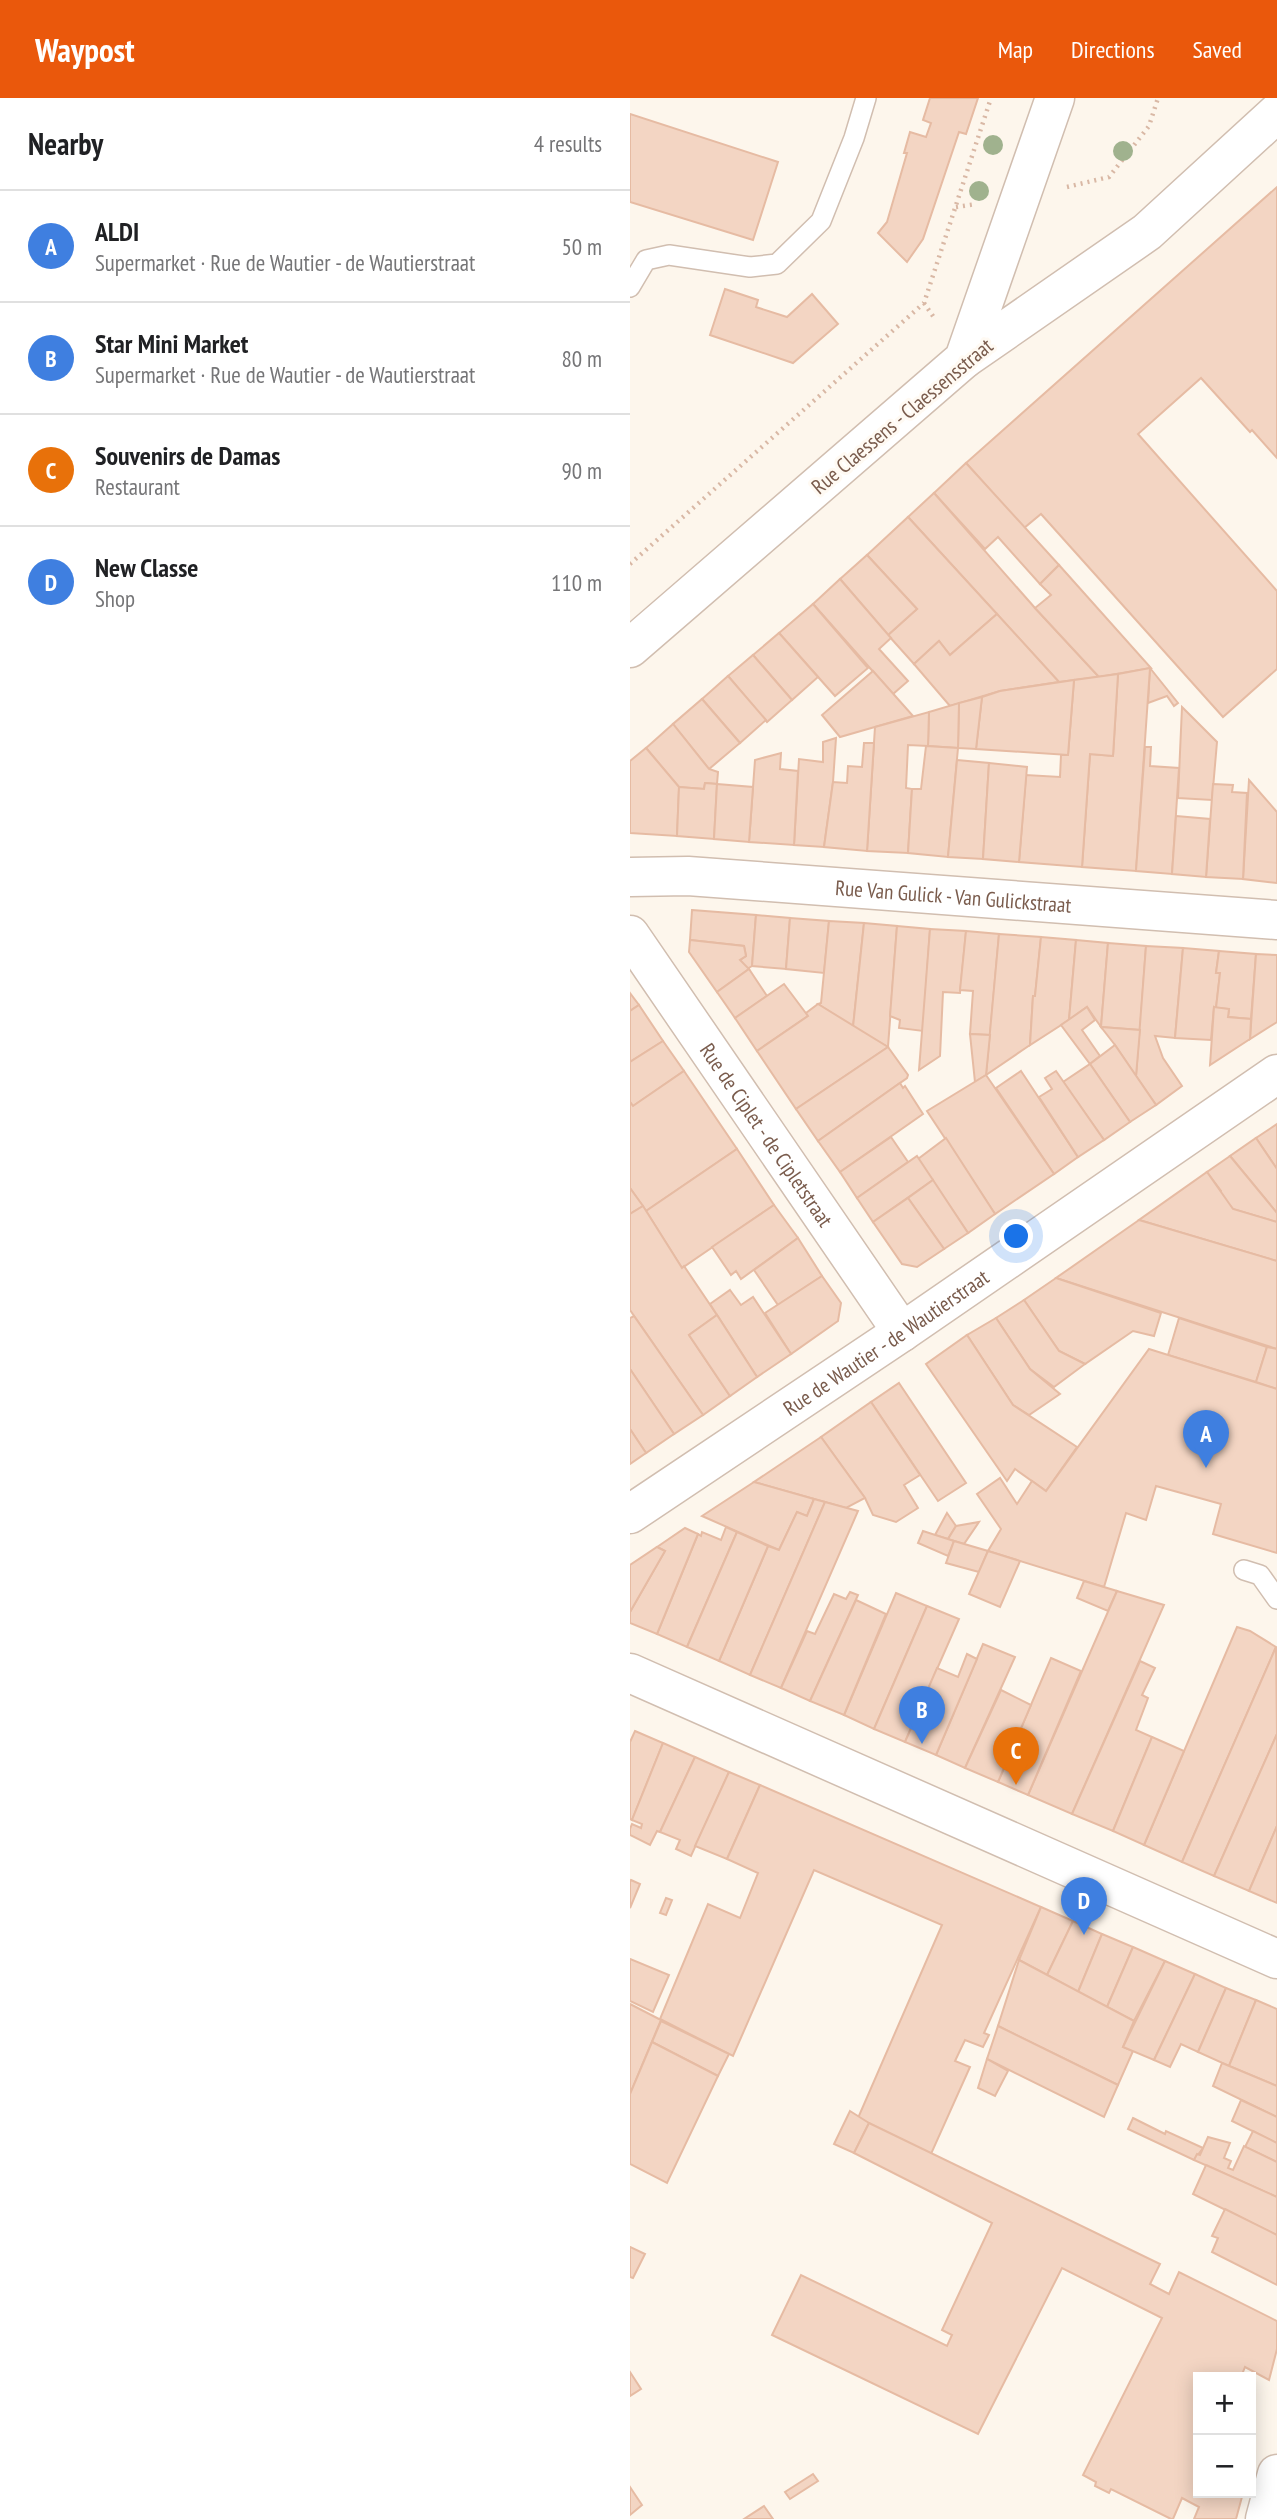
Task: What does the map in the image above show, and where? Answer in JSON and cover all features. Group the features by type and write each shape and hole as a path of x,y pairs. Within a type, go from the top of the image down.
{"street":[{"path":"964,359 1055,98"},
{"name":"Rue Claessens - Claessensstraat","path":"630,648 964,359 1147,232 1277,113"},
{"name":"Rue Van Gulick - Van Gulickstraat","path":"630,877 688,876 1277,920"},
{"name":"Rue de Ciplet - de Cipletstraat","path":"630,935 902,1332"},
{"name":"Rue de Wautier - de Wautierstraat","path":"630,1514 902,1332 1277,1073"},
{"path":"630,1673 1277,1959"},
{"path":"1265,2519 1277,2474"}],"lane":[{"path":"630,287 646,260 669,255 750,267 777,264 821,221 854,138 866,98"},
{"path":"1244,1570 1260,1575 1277,1599"}],"path":[{"path":"630,564 924,303 991,98"},
{"path":"1109,177 1149,126 1158,98"}],"building":[{"path":"930,98 978,98 966,134 959,132 923,239 907,262 878,233 887,222 907,153 904,153 910,132 926,137 931,123 923,120"},
{"path":"630,114 778,162 753,240 630,202"},
{"path":"1277,187 1277,458 1201,378 1138,434 1277,591 1277,669 1223,717 1041,514 1024,528 966,463"},
{"path":"725,289 758,300 756,307 787,317 812,294 838,324 793,363 710,335"},
{"path":"966,463 1059,565 1040,584 998,537 985,549 934,493"},
{"path":"934,493 1099,677 1059,682 908,517"},
{"path":"908,517 997,614 950,655 939,641 914,664 888,635 917,609 867,555"},
{"path":"867,555 917,609 888,635 840,579"},
{"path":"1059,565 1151,668 1099,677 1035,608 1051,595 1040,584"},
{"path":"840,579 891,638 879,649 908,681 893,694 813,604"},
{"path":"813,604 868,668 835,696 779,633"},
{"path":"997,614 1059,682 1000,691 950,706 914,664 939,641 950,655"},
{"path":"779,633 818,677 792,700 753,655"},
{"path":"753,655 792,700 767,722 728,676"},
{"path":"1150,668 1178,703 1174,706 1167,696 1148,703"},
{"path":"1150,668 1136,871 1082,867 1090,754 1113,756 1118,674"},
{"path":"873,671 913,716 840,737 822,715"},
{"path":"1118,674 1113,756 1090,754 1082,867 1019,862 1026,775 1060,777 1061,755 1068,755 1074,680"},
{"path":"728,676 766,720 740,743 702,699"},
{"path":"1074,680 1068,755 976,749 982,697 1000,691"},
{"path":"982,697 976,749 958,748 959,703"},
{"path":"702,699 740,743 709,769 673,724"},
{"path":"959,703 958,748 928,746 929,712"},
{"path":"1182,707 1217,742 1212,800 1178,798"},
{"path":"929,712 928,746 908,745 906,788 912,789 908,853 867,851 875,727"},
{"path":"673,724 709,769 718,772 717,784 705,783 704,789 679,787 646,748"},
{"path":"836,738 824,847 794,845 799,759 823,762 823,742"},
{"path":"864,743 874,743 867,851 824,847 833,782 847,783 848,766 862,767"},
{"path":"926,746 958,748 948,857 908,853 912,789 921,789"},
{"path":"1145,747 1151,747 1150,766 1179,768 1172,874 1136,871"},
{"path":"646,748 679,787 677,836 630,833 630,761"},
{"path":"781,753 780,769 798,771 794,845 749,842 755,760"},
{"path":"957,760 989,763 983,859 948,857"},
{"path":"989,763 1027,767 1019,862 983,859"},
{"path":"1249,780 1277,812 1277,883 1243,879"},
{"path":"705,783 717,784 714,839 677,836 679,787 704,789"},
{"path":"717,784 753,787 749,842 714,839"},
{"path":"1213,784 1233,785 1232,792 1247,793 1243,879 1206,877"},
{"path":"1176,816 1210,819 1206,877 1172,874"},
{"path":"692,910 756,915 752,966 747,969 740,960 746,956 744,946 690,940"},
{"path":"756,915 790,918 786,969 752,966"},
{"path":"790,918 829,921 824,973 786,969"},
{"path":"829,921 864,923 853,1027 818,1004 821,1003"},
{"path":"864,923 897,926 888,1047 853,1027"},
{"path":"897,926 930,929 923,1031 899,1028 900,1020 890,1016"},
{"path":"930,929 966,931 960,993 943,992 940,1056 919,1070"},
{"path":"966,931 999,934 990,1035 970,1034 973,991 960,990"},
{"path":"999,934 1041,937 1030,1045 986,1075"},
{"path":"1041,937 1076,940 1069,1020 1030,1045 1033,996"},
{"path":"690,940 744,946 746,956 740,960 749,969 717,992 689,952"},
{"path":"1076,940 1108,943 1101,1027 1087,1007 1069,1020"},
{"path":"1108,943 1146,946 1140,1030 1101,1027"},
{"path":"1146,946 1183,948 1175,1038 1155,1036 1163,1058 1182,1086 1156,1105 1136,1076"},
{"path":"1183,948 1219,951 1216,973 1220,973 1211,1040 1175,1038"},
{"path":"1219,951 1256,954 1251,1019 1228,1017 1229,1009 1216,1008 1220,973 1216,973"},
{"path":"1256,954 1277,955 1277,1022 1250,1039"},
{"path":"749,969 767,996 735,1018 717,992"},
{"path":"784,984 808,1016 757,1051 735,1018"},
{"path":"630,993 639,1005 630,1011"},
{"path":"818,1004 888,1047 796,1109 757,1051 808,1016 806,1013"},
{"path":"639,1005 663,1041 630,1062 630,1011"},
{"path":"1087,1007 1095,1020 1082,1030 1100,1056 1090,1064 1061,1025"},
{"path":"1214,1007 1229,1009 1228,1017 1251,1019 1250,1039 1210,1065"},
{"path":"1101,1027 1140,1030 1136,1076 1115,1045"},
{"path":"970,1034 990,1035 986,1075 975,1082"},
{"path":"663,1041 684,1071 633,1106 630,1102 630,1062"},
{"path":"1115,1045 1156,1105 1130,1122 1090,1064"},
{"path":"888,1047 908,1075 907,1078 818,1141 796,1109"},
{"path":"1090,1064 1130,1122 1104,1140 1063,1082"},
{"path":"684,1071 737,1149 646,1211 630,1188 630,1102 633,1106"},
{"path":"1021,1071 1078,1157 1054,1174 996,1088"},
{"path":"1056,1071 1104,1140 1078,1157 1039,1097 1052,1089 1045,1078"},
{"path":"986,1075 1054,1174 995,1214 927,1111"},
{"path":"900,1083 903,1088 905,1086 923,1114 840,1172 818,1141"},
{"path":"1277,1124 1277,1169 1256,1138"},
{"path":"891,1137 908,1162 857,1198 840,1172"},
{"path":"946,1138 995,1214 968,1233 918,1159"},
{"path":"1256,1138 1277,1169 1277,1213 1230,1156"},
{"path":"737,1149 774,1205 682,1268 646,1211"},
{"path":"917,1156 933,1180 873,1222 857,1198"},
{"path":"1230,1156 1277,1213 1277,1222 1233,1209 1220,1194 1221,1191 1207,1172"},
{"path":"1207,1172 1233,1209 1277,1222 1277,1261 1139,1220"},
{"path":"933,1180 968,1233 944,1249 908,1198"},
{"path":"630,1188 643,1206 630,1214"},
{"path":"908,1198 944,1249 917,1267 902,1264 873,1222"},
{"path":"774,1205 798,1238 741,1279 736,1271 731,1275 712,1247"},
{"path":"643,1206 682,1268 684,1266 717,1315 689,1335 730,1396 703,1415 630,1310 630,1214"},
{"path":"1139,1220 1277,1261 1277,1349 1056,1278"},
{"path":"798,1238 822,1276 778,1305 754,1270"},
{"path":"822,1276 841,1303 838,1321 791,1354 765,1313"},
{"path":"1056,1278 1161,1313 1154,1336 1133,1331 1085,1364 1059,1351 1024,1300"},
{"path":"730,1290 741,1305 753,1297 791,1354 757,1377 710,1304"},
{"path":"1024,1300 1059,1351 1085,1364 1054,1387 1030,1369 996,1318"},
{"path":"717,1315 757,1377 730,1396 689,1335"},
{"path":"634,1316 703,1415 674,1434 630,1369 630,1318"},
{"path":"996,1318 1030,1369 1060,1394 1029,1415 1013,1405 967,1335"},
{"path":"1179,1318 1267,1347 1256,1382 1168,1355"},
{"path":"967,1335 1013,1405 1077,1447 1046,1491 1015,1469 1007,1481 926,1364"},
{"path":"1267,1347 1277,1349 1277,1389 1256,1382"},
{"path":"1149,1349 1277,1389 1277,1553 1213,1534 1221,1504 1156,1486 1146,1520 1126,1513 1104,1587 988,1551 1001,1529 977,1494 1000,1478 1017,1504 1032,1481 1046,1491"},
{"path":"630,1369 674,1434 646,1453 630,1429"},
{"path":"899,1383 966,1483 938,1501 871,1402"},
{"path":"871,1402 920,1475 904,1485 918,1508 896,1522 873,1515 865,1498 821,1437"},
{"path":"630,1429 646,1453 630,1464"},
{"path":"821,1437 865,1498 846,1508 754,1482"},
{"path":"754,1482 814,1499 807,1516 797,1512 779,1550 702,1516"},
{"path":"814,1499 825,1502 750,1675 719,1661 768,1546 779,1550 797,1512 807,1516"},
{"path":"825,1502 858,1511 781,1688 750,1675"},
{"path":"947,1513 956,1526 948,1539 935,1535"},
{"path":"979,1522 964,1544 948,1539 956,1526"},
{"path":"726,1527 737,1532 687,1647 657,1634 698,1534 701,1536 702,1532 721,1540"},
{"path":"685,1528 698,1534 657,1634 630,1623 630,1612 665,1551 657,1547"},
{"path":"923,1531 954,1541 948,1556 918,1543"},
{"path":"737,1532 768,1546 719,1661 687,1647"},
{"path":"954,1541 988,1551 979,1572 946,1563"},
{"path":"657,1547 665,1551 630,1612 630,1565"},
{"path":"988,1551 1020,1561 1000,1607 969,1594"},
{"path":"1084,1581 1117,1591 1108,1611 1077,1598"},
{"path":"1117,1591 1164,1605 1072,1814 1028,1795"},
{"path":"850,1592 858,1595 810,1701 781,1688 807,1631 815,1634 834,1594 846,1599"},
{"path":"896,1593 927,1606 874,1729 844,1715"},
{"path":"856,1600 886,1614 844,1715 810,1701"},
{"path":"927,1606 959,1619 905,1742 874,1729"},
{"path":"1237,1627 1250,1631 1276,1647 1182,1862 1144,1845"},
{"path":"983,1644 1015,1657 965,1768 936,1755"},
{"path":"1276,1647 1277,1734 1214,1876 1182,1862"},
{"path":"967,1654 977,1659 936,1755 905,1742 937,1668 958,1677"},
{"path":"1051,1658 1081,1671 1028,1795 998,1782"},
{"path":"1140,1661 1155,1668 1142,1695 1148,1698 1136,1730 1152,1737 1113,1831 1072,1814"},
{"path":"1001,1690 1031,1705 998,1782 965,1768"},
{"path":"635,1731 663,1743 632,1820 630,1742"},
{"path":"1277,1734 1277,1826 1249,1891 1214,1876"},
{"path":"1152,1737 1184,1751 1144,1845 1113,1831"},
{"path":"663,1743 695,1757 660,1832 657,1831 650,1845 630,1835 630,1829 632,1824 641,1828 642,1824 632,1820"},
{"path":"695,1757 729,1772 691,1856 676,1849 680,1840 660,1832"},
{"path":"729,1772 760,1785 727,1859 695,1846"},
{"path":"760,1785 1041,1907 984,2033 989,2035 983,2047 965,2040 955,2061 970,2067 931,2154 858,2118 942,1925 814,1870 733,2056 660,2019 708,1904 740,1918 758,1873 727,1859"},
{"path":"1277,1826 1277,1903 1249,1891"},
{"path":"631,1880 640,1884 630,1908 630,1882"},
{"path":"666,1898 672,1900 666,1915 660,1913"},
{"path":"1041,1907 1073,1921 1047,1975 1019,1960"},
{"path":"1073,1921 1102,1934 1078,1992 1047,1975"},
{"path":"1102,1934 1133,1947 1107,2007 1078,1992"},
{"path":"1133,1947 1165,1961 1134,2021 1107,2007"},
{"path":"630,1959 669,1975 653,2012 630,2001"},
{"path":"1019,1960 1134,2021 1123,2047 1133,2051 1118,2085 998,2026"},
{"path":"1165,1961 1195,1974 1154,2060 1123,2047"},
{"path":"1195,1974 1226,1988 1198,2052 1181,2044 1170,2067 1154,2060"},
{"path":"1226,1988 1256,2000 1229,2066 1198,2052"},
{"path":"1256,2000 1277,2009 1277,2086 1229,2066"},
{"path":"630,2004 661,2020 630,2094"},
{"path":"661,2021 729,2054 718,2076 652,2042"},
{"path":"998,2026 1118,2085 1104,2117 987,2059"},
{"path":"652,2042 718,2076 667,2183 630,2164 630,2094"},
{"path":"987,2059 1008,2071 995,2096 978,2088"},
{"path":"1222,2063 1277,2086 1277,2117 1213,2086"},
{"path":"1241,2100 1277,2117 1277,2143 1232,2121"},
{"path":"850,2111 869,2123 854,2153 834,2144"},
{"path":"1133,2118 1165,2134 1166,2131 1203,2148 1194,2160 1128,2129"},
{"path":"869,2123 1160,2264 1150,2284 1169,2294 1179,2272 1277,2321 1277,2349 1269,2380 1245,2367 1243,2372 1193,2372 1193,2498 1242,2498 1236,2519 1194,2519 1199,2507 1182,2498 1171,2519 1111,2489 1109,2493 1095,2486 1096,2482 1083,2475 1162,2318 1062,2268 978,2434 772,2335 801,2275 947,2346 952,2335 942,2330 992,2223 854,2153"},
{"path":"1253,2131 1277,2143 1277,2162 1245,2147"},
{"path":"1208,2137 1230,2143 1224,2158 1231,2161 1228,2168 1233,2170 1244,2146 1277,2162 1277,2197 1194,2160 1197,2154 1200,2155"},
{"path":"1206,2165 1277,2197 1277,2235 1193,2194"},
{"path":"1225,2209 1277,2235 1277,2285 1212,2252 1218,2238 1212,2236"},
{"path":"630,2247 645,2254 633,2278 630,2277"},
{"path":"630,2372 641,2389 630,2396"},
{"path":"813,2474 818,2481 790,2499 785,2492"},
{"path":"630,2487 642,2505 630,2515"},
{"path":"764,2506 773,2519 744,2519"}],"place":[{"name":"ALDI","path":"1206,1468"},
{"name":"Star Mini Market","path":"922,1744"},
{"name":"Souvenirs de Damas","path":"1016,1785"},
{"name":"New Classe","path":"1084,1935"}]}
